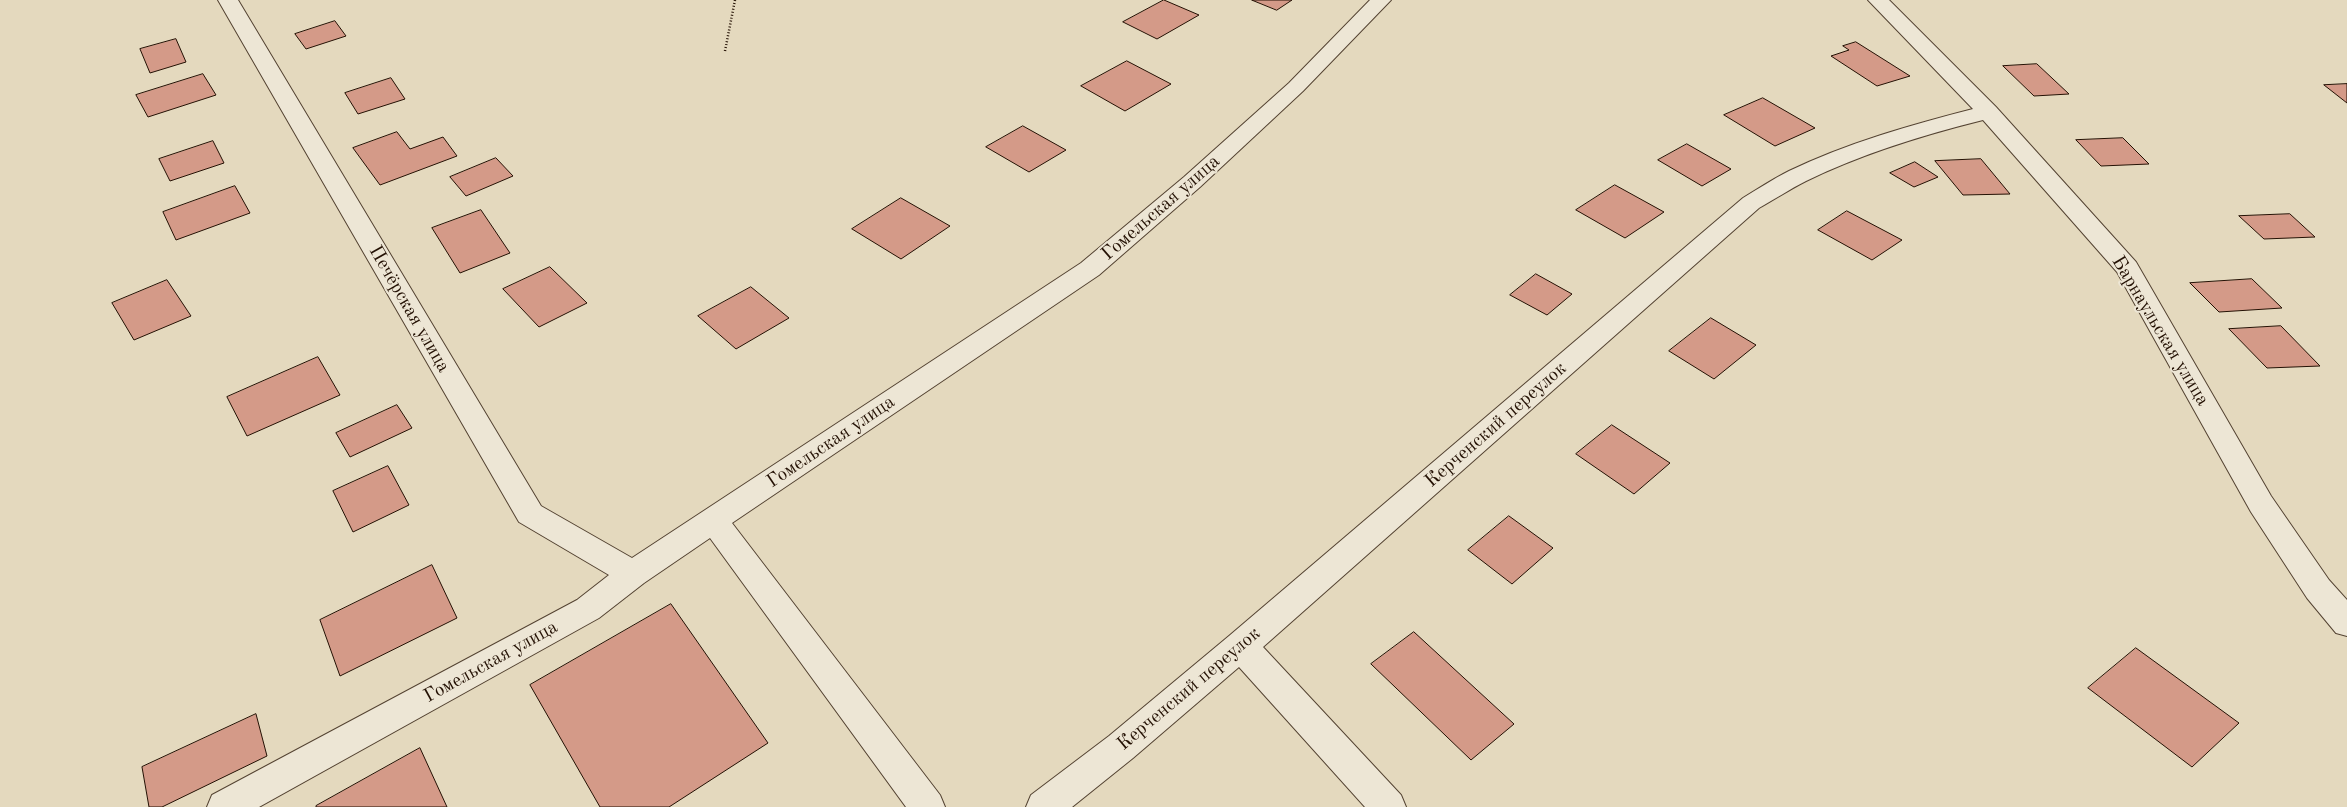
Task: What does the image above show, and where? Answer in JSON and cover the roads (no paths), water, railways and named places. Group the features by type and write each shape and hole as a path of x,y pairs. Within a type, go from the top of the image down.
{"street":[{"name":"Печёрская улица","path":"228,0 530,514 633,574"},
{"name":"Гомельская улица","path":"225,807 588,610 633,574 1090,269 1192,182 1296,87 1381,0"},
{"name":"Барнаульская улица","path":"1878,0 1988,112 2126,268 2261,504 2318,590 2347,623"},
{"name":"Керченский переулок","path":"1044,807 1121,747 1241,646 1751,203 1800,175 1847,156 1927,127 1988,112"},
{"path":"714,521 927,807"},
{"path":"1241,646 1388,807"}]}
